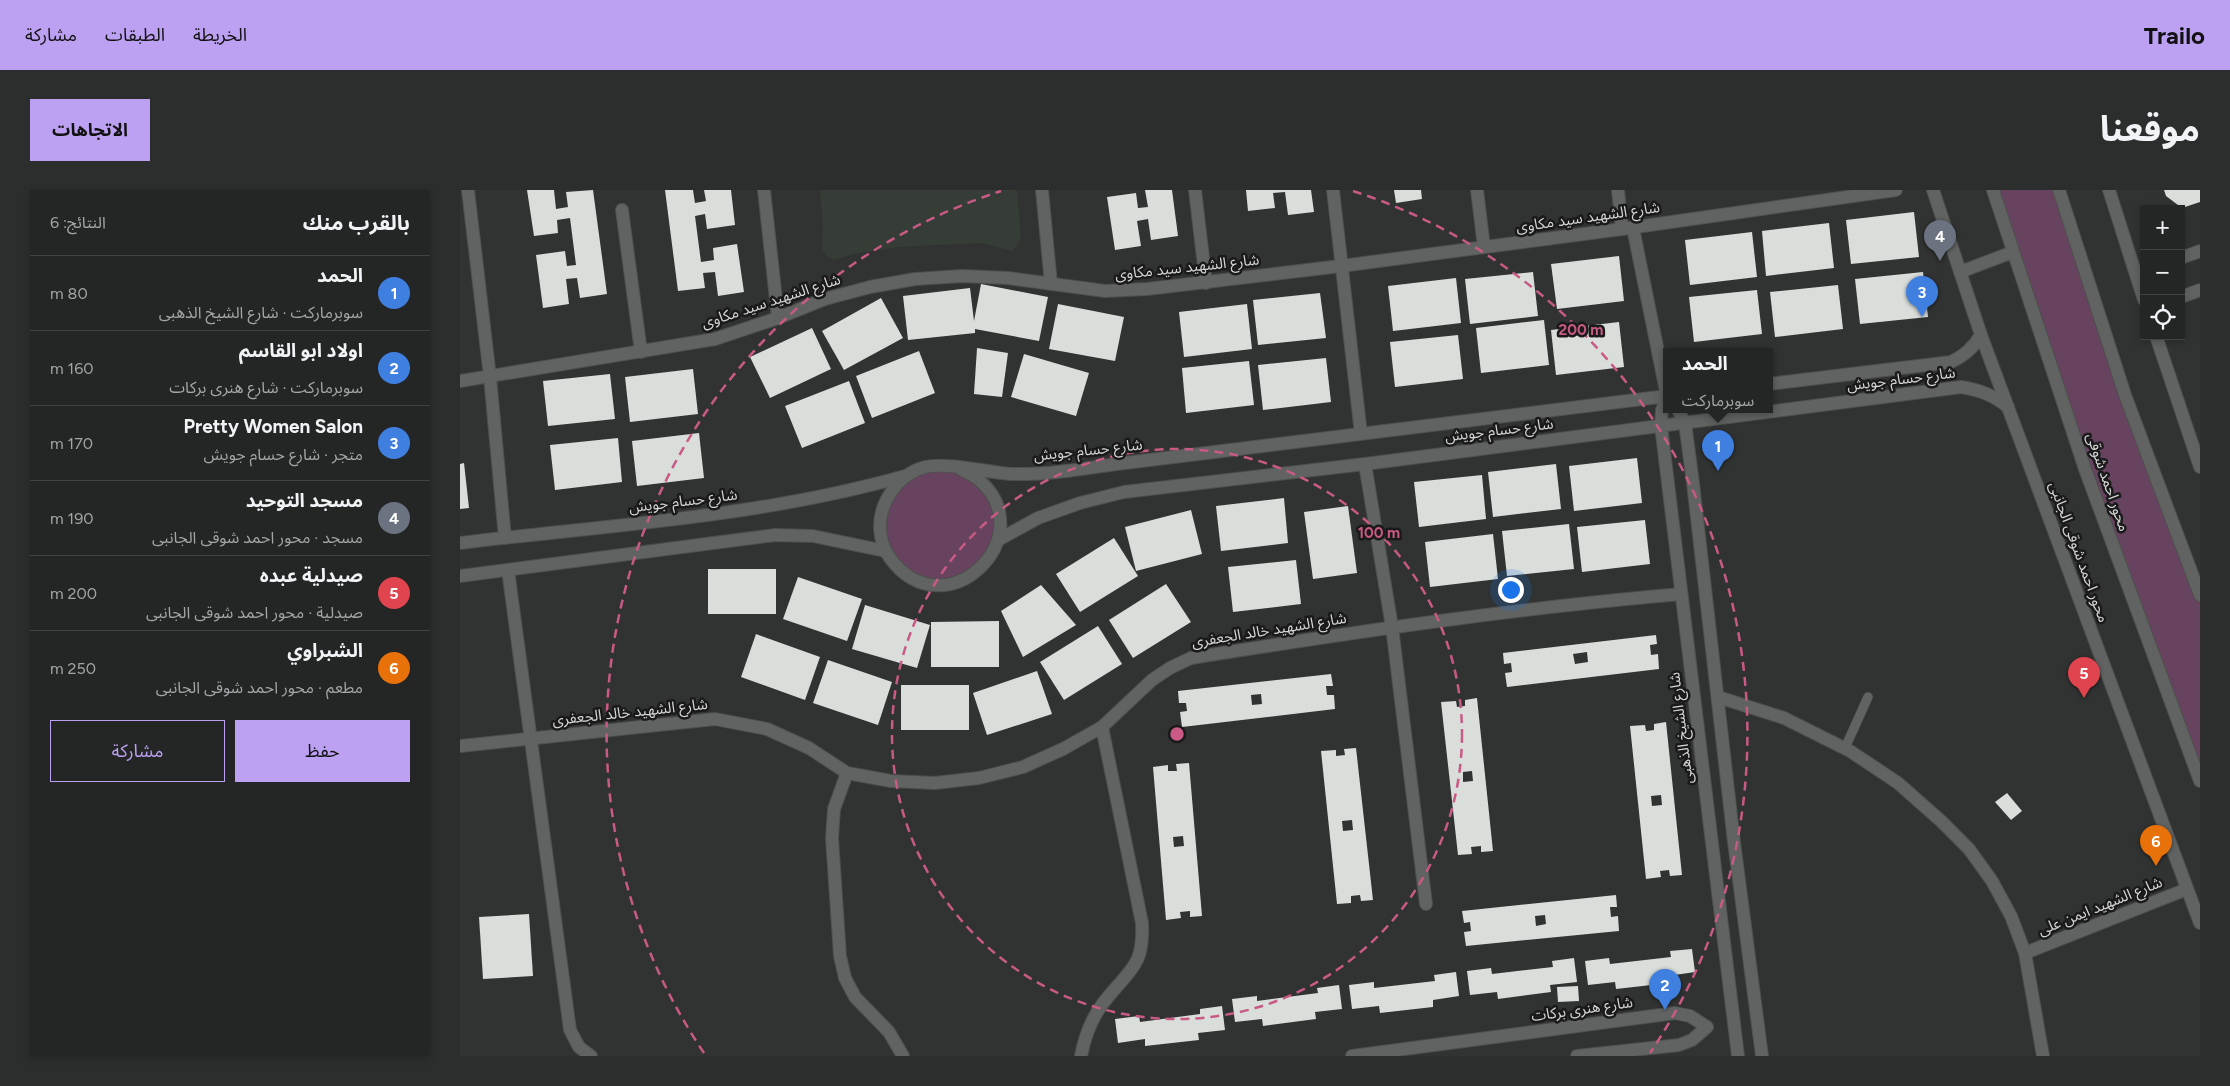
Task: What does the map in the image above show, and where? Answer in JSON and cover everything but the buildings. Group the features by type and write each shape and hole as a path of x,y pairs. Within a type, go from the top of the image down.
{"street":[{"path":"468,190 490,377 505,538"},
{"path":"764,190 778,318"},
{"path":"1042,190 1051,284"},
{"path":"1195,190 1206,283"},
{"path":"1333,190 1362,434"},
{"path":"1477,190 1484,247"},
{"path":"1618,190 1663,379"},
{"name":"شارع الشهيد سيد مكاوى","path":"460,381 715,339 834,297 870,287 915,279 971,276 1008,278 1105,291 1147,289 1341,266 1896,190"},
{"name":"محور احمد شوقى الجانبى","path":"1933,190 1981,335 2200,923"},
{"name":"محور احمد شوقى","path":"1992,190 2088,478 2200,781"},
{"path":"2059,190 2125,395 2200,595"},
{"path":"2109,190 2140,274"},
{"path":"622,210 641,352"},
{"path":"2185,257 2200,251"},
{"path":"1960,272 2013,252"},
{"path":"2185,296 2200,290"},
{"name":"شارع حسام جويش","path":"1773,384 1951,362 1964,356 1974,347 1981,335"},
{"path":"2157,340 2200,467"},
{"name":"شارع حسام جويش","path":"1773,412 1961,387 1978,389 1994,396 2008,407"},
{"name":"شارع حسام جويش","path":"959,468 1012,474 1064,472 1663,396"},
{"name":"شارع الشيخ الذهبى","path":"1663,407 1661,426 1738,1056"},
{"path":"1680,413 1685,423 1762,1056"},
{"name":"شارع حسام جويش","path":"998,540 1038,518 1080,503 1124,492 1365,464 1762,413"},
{"path":"1365,464 1392,627 1426,904"},
{"path":"941,465 959,468 978,479 992,496 999,517 998,540 990,559 975,574 956,583 949,584 935,585 915,580 897,568 885,551 879,530 882,509 891,490 907,475 923,468 941,465"},
{"name":"شارع حسام جويش","path":"460,543 773,506 854,490 907,475"},
{"path":"460,576 690,548 775,535 813,536 885,551"},
{"path":"508,570 570,1030 579,1047 591,1056"},
{"name":"شارع الشهيد خالد الجعفرى","path":"460,746 715,720 767,729 809,748 847,773 900,782 935,783 980,778 1022,767 1063,749 1102,727 1152,680 1170,668 1191,658 1392,627 1603,601 1681,594"},
{"path":"1718,697 1784,718 1845,748 1898,783 1941,820 1969,849 1992,881 2011,916 2025,953 2043,1056"},
{"path":"1081,1056 1091,1023 1107,998 1128,976 1138,960 1143,942 1142,923 1102,727"},
{"path":"847,773 834,809 832,838 843,970 855,997 889,1032 903,1056"},
{"name":"شارع الشهيد ايمن على","path":"2025,953 2187,889"},
{"name":"شارع هنرى بركات","path":"1352,1056 1675,1013 1690,1016 1707,1026 1692,1040 1678,1045 1577,1056"}],"lane":[{"path":"1845,748 1868,697"}],"shaded area":[{"path":"820,190 1017,190 1021,236 1013,251 981,243 898,247 853,254 834,260 826,256 822,248 823,230"},
{"path":"1993,190 2059,190 2200,595 2200,782"},
{"path":"941,465 979,479 999,517 990,559 956,583 915,580 885,551 882,509 907,475"}],"place":[{"name":"مسجد التوحيد","path":"1940,261"},
{"name":"Pretty Women Salon","path":"1922,317"},
{"name":"الحمد","path":"1718,471"},
{"name":"صيدلية عبده","path":"2084,698"},
{"name":"الشبراوي","path":"2156,866"},
{"name":"اولاد ابو القاسم","path":"1665,1010"}]}
